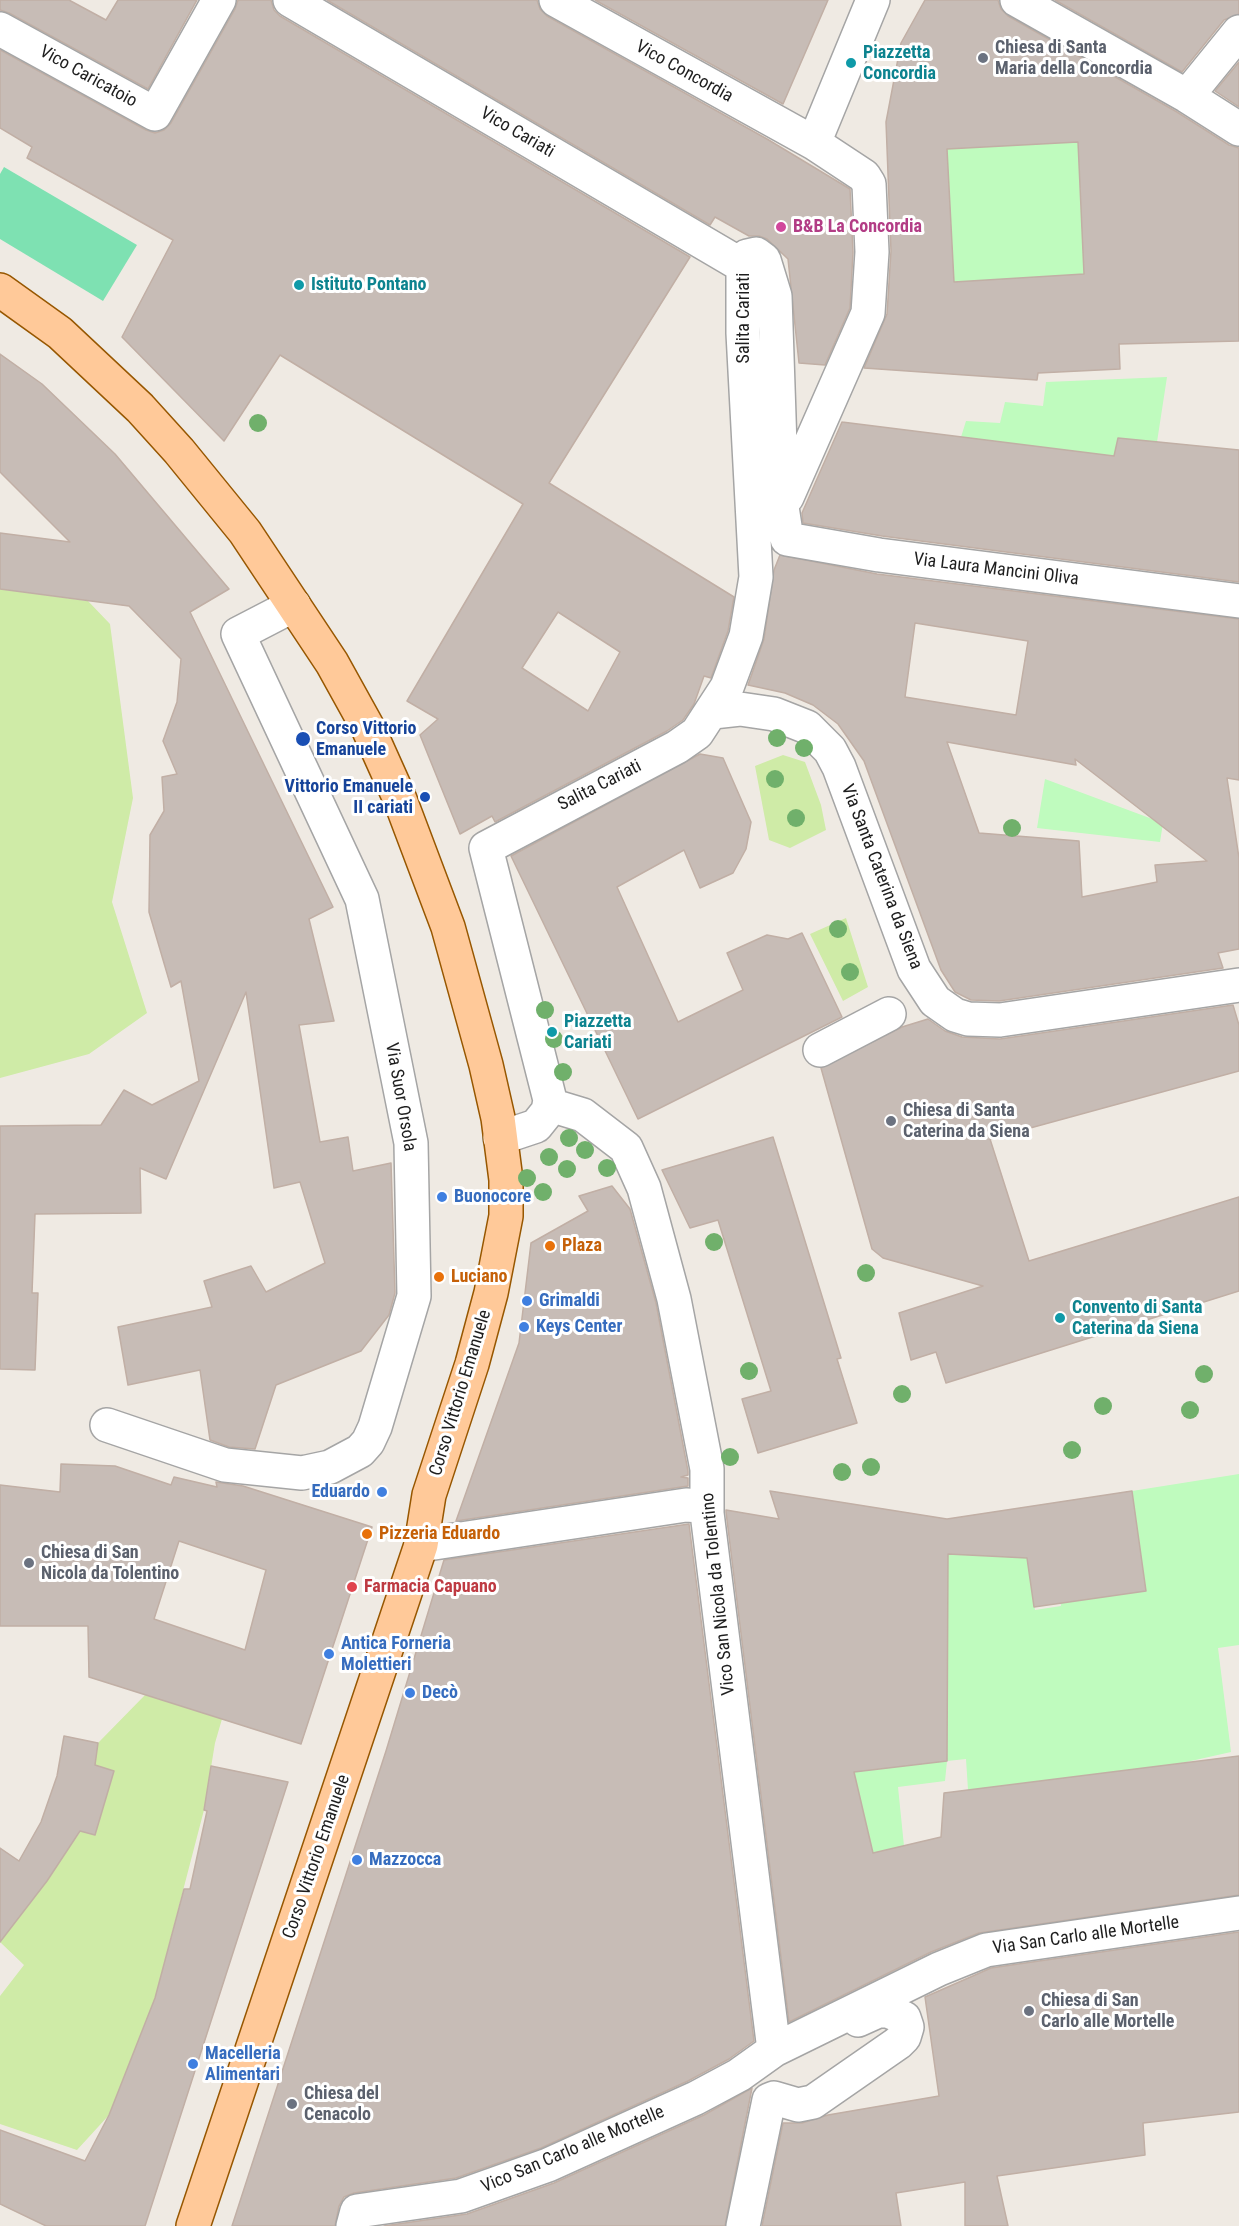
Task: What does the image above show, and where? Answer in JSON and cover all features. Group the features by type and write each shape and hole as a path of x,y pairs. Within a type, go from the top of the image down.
{"main road":[{"name":"Corso Vittorio Emanuele","path":"0,290 60,333 140,408 224,504 294,605 348,691 399,798 452,938 481,1045 500,1137 507,1198 500,1254 472,1364 429,1495 421,1545 193,2226"}],"street":[{"name":"Vico Caricatoio","path":"0,29 155,114 219,0"},
{"name":"Vico Cariati","path":"290,0 743,266"},
{"name":"Vico Concordia","path":"556,0 814,143"},
{"path":"783,507 868,313 872,252 868,184 864,176 814,143 873,0"},
{"path":"1017,0 1187,96 1239,129"},
{"path":"1187,96 1239,32"},
{"name":"Salita Cariati","path":"550,1105 486,848 677,747 697,733 713,712 727,687 746,636 756,577 746,423 743,266 747,256 760,255 766,265 775,296 783,507"},
{"name":"Via Laura Mancini Oliva","path":"783,507 784,536 790,541 1239,601"},
{"name":"Via Suor Orsola","path":"107,1425 225,1465 302,1473 330,1467 360,1451 368,1442 375,1427 414,1296 411,1143 362,899 237,634 294,605"},
{"name":"Via Santa Caterina da Siena","path":"713,712 754,710 793,720 817,735 830,750 839,767 914,969 935,1001 954,1015 968,1019 1000,1020 1239,985"},
{"path":"820,1050 889,1014"},
{"path":"500,1137 536,1126 545,1116 550,1105"},
{"name":"Vico San Nicola da Tolentino","path":"550,1105 583,1115 632,1160 657,1228 692,1382 707,1469 707,1513 774,2050"},
{"path":"421,1545 686,1505 701,1506 707,1513"},
{"name":"Via San Carlo alle Mortelle","path":"774,2050 939,1969 986,1950 1239,1913"},
{"path":"743,2226 769,2100 774,2098 798,2105 813,2102 898,2043 904,2037 907,2027 904,2018 897,2013 878,2011 858,2020 800,2060 786,2060 774,2050"},
{"name":"Vico San Carlo alle Mortelle","path":"355,2219 461,2196 548,2165 696,2098 739,2075 774,2050"}],"green space":[{"path":"1078,142 1084,275 954,282 947,149"},
{"path":"4,167 137,245 103,301 0,239 0,174"},
{"path":"1167,377 1157,442 1119,439 1114,456 961,437 966,421 1000,423 1005,402 1043,406 1046,382"},
{"path":"0,589 88,601 110,624 133,798 112,902 147,1013 89,1054 0,1078"},
{"path":"783,755 805,762 821,805 826,830 790,848 769,840 755,766"},
{"path":"1045,779 1163,823 1160,842 1037,828"},
{"path":"846,918 868,987 843,1001 810,934"},
{"path":"1239,1474 1239,1645 1218,1648 1231,1752 1173,1765 968,1790 966,1759 947,1761 948,1554 1027,1558 1035,1610 1061,1606 1054,1554 1146,1590 1132,1491"},
{"path":"145,1695 222,1719 215,1743 204,1810 155,1998 109,2115 77,2150 0,2124 0,1996 24,1965 0,1942 81,1831 95,1835 113,1771 95,1765 98,1743"},
{"path":"947,1761 945,1781 898,1787 904,1846 873,1853 868,1830 845,1773"}],"building":[{"path":"0,0 69,0 106,20 118,0 197,0 148,89 0,10"},
{"path":"238,0 271,0 274,10 280,16 690,257 549,483 734,597 728,631 711,678 704,676 694,704 683,720 667,731 495,822 492,816 460,834 420,735 438,719 407,701 523,504 280,355 224,441 122,337 173,240 27,158 32,147 0,128 0,50 146,130 155,133 164,130 171,123","holes":["558,612 620,652 588,711 522,668"]},
{"path":"327,0 537,0 540,9 547,16 767,139 850,189 853,252 850,308 825,365 799,363 788,259 767,239 749,236 715,217 710,225"},
{"path":"595,0 828,0 783,104"},
{"path":"925,0 998,0 1001,9 1008,16 1177,112 1229,145 1239,148 1239,341 1119,344 1120,369 1038,373 1037,380 864,368 887,314 891,251 886,122 901,43","holes":["1078,142 1084,274 954,282 947,149"]},
{"path":"1055,0 1239,0 1239,14 1224,20 1182,72"},
{"path":"1239,62 1239,107 1215,91"},
{"path":"0,354 42,384 115,454 229,589 190,612 333,907 309,919 334,1021 299,1025 320,1142 348,1137 353,1171 391,1163 395,1293 389,1315 361,1351 276,1385 255,1449 229,1447 210,1440 200,1370 128,1385 118,1327 212,1307 204,1281 251,1266 266,1292 325,1263 300,1182 274,1188 246,992 166,1179 140,1168 141,1213 35,1214 32,1293 38,1293 35,1370 0,1369 0,1126 101,1125 124,1090 152,1105 199,1081 181,981 171,987 149,912 150,835 164,811 162,777 177,774 163,741 177,702 181,659 129,606 0,589 0,533 70,542 0,472"},
{"path":"842,422 1114,456 1118,438 1239,450 1239,582 882,536 803,523 802,513"},
{"path":"780,555 877,574 1239,619 1239,780 1227,778 1239,858 1239,949 1218,953 1223,968 999,1001 971,1000 955,992 941,970 864,761 838,724 813,705 785,693 748,685 764,639 774,570","holes":["915,623 1028,641 1016,715 905,697","947,742 1076,765 1075,759 1207,861 1155,865 1157,882 1082,897 1079,841 979,833"]},
{"path":"700,754 723,758 751,822 746,849 733,873 700,888 684,850 617,887 678,1022 743,990 727,953 767,935 788,939 802,933 842,1017 638,1119 511,856"},
{"path":"1233,1005 1239,1025 1239,1071 990,1139 1029,1261 1239,1197 1239,1291 946,1383 936,1352 911,1360 899,1313 983,1286 883,1258 872,1249 821,1068 902,1027 928,1019 945,1031 962,1037 1000,1039"},
{"path":"773,1137 841,1358 837,1359 857,1423 758,1453 742,1399 771,1391 718,1220 690,1228 662,1170"},
{"path":"612,1186 630,1209 656,1303 688,1471 688,1475 681,1477 688,1478 688,1486 456,1521 519,1343 531,1243 588,1211 579,1196"},
{"path":"61,1464 115,1466 171,1485 174,1477 217,1487 216,1482 243,1486 372,1527 301,1744 89,1677 88,1626 0,1626 0,1485 60,1492","holes":["179,1541 266,1570 245,1650 154,1619"]},
{"path":"770,1491 947,1519 1132,1491 1146,1591 1034,1607 1027,1558 948,1554 947,1761 854,1772 873,1853 941,1837 944,1793 1239,1756 1239,1895 979,1933 931,1952 789,2022 726,1512 726,1510 779,1519"},
{"path":"689,1524 754,2041 729,2059 688,2081 541,2148 456,2178 354,2193 344,2197 339,2206 335,2226 232,2226 386,1751 444,1560"},
{"path":"64,1736 98,1743 95,1765 114,1771 95,1835 80,1831 47,1881 0,1942 0,1848 19,1861 41,1822 57,1776"},
{"path":"211,1766 288,1782 145,2226 46,2226 0,2204 0,2130 85,2161 109,2115 155,1998 184,1889 190,1889 207,1811 204,1810"},
{"path":"1239,1932 1239,2112 1143,2123 1145,2155 997,2176 1008,2226 965,2226 965,2182 896,2193 901,2226 762,2226 783,2123 802,2123 828,2115 939,2096 925,1997 991,1968"},
{"path":"752,2088 725,2226 384,2226 467,2214 554,2183 704,2115"}],"place":[{"name":"Chiesa di Santa Maria della Concordia","path":"983,58"},
{"name":"Piazzetta Concordia","path":"851,63"},
{"name":"B&B La Concordia","path":"781,227"},
{"name":"Istituto Pontano","path":"299,285"},
{"name":"Corso Vittorio Emanuele","path":"303,739"},
{"name":"Vittorio Emanuele II cariati","path":"425,797"},
{"name":"Piazzetta Cariati","path":"552,1032"},
{"name":"Chiesa di Santa Caterina da Siena","path":"891,1121"},
{"name":"Buonocore","path":"442,1197"},
{"name":"Plaza","path":"550,1246"},
{"name":"Luciano","path":"439,1277"},
{"name":"Grimaldi","path":"527,1301"},
{"name":"Convento di Santa Caterina da Siena","path":"1060,1318"},
{"name":"Keys Center","path":"524,1327"},
{"name":"Eduardo","path":"382,1492"},
{"name":"Pizzeria Eduardo","path":"367,1534"},
{"name":"Chiesa di San Nicola da Tolentino","path":"29,1563"},
{"name":"Farmacia Capuano","path":"352,1587"},
{"name":"Antica Forneria Molettieri","path":"329,1654"},
{"name":"Decò","path":"410,1693"},
{"name":"Mazzocca","path":"357,1860"},
{"name":"Chiesa di San Carlo alle Mortelle","path":"1029,2011"},
{"name":"Macelleria Alimentari","path":"193,2064"},
{"name":"Chiesa del Cenacolo","path":"292,2104"}]}
